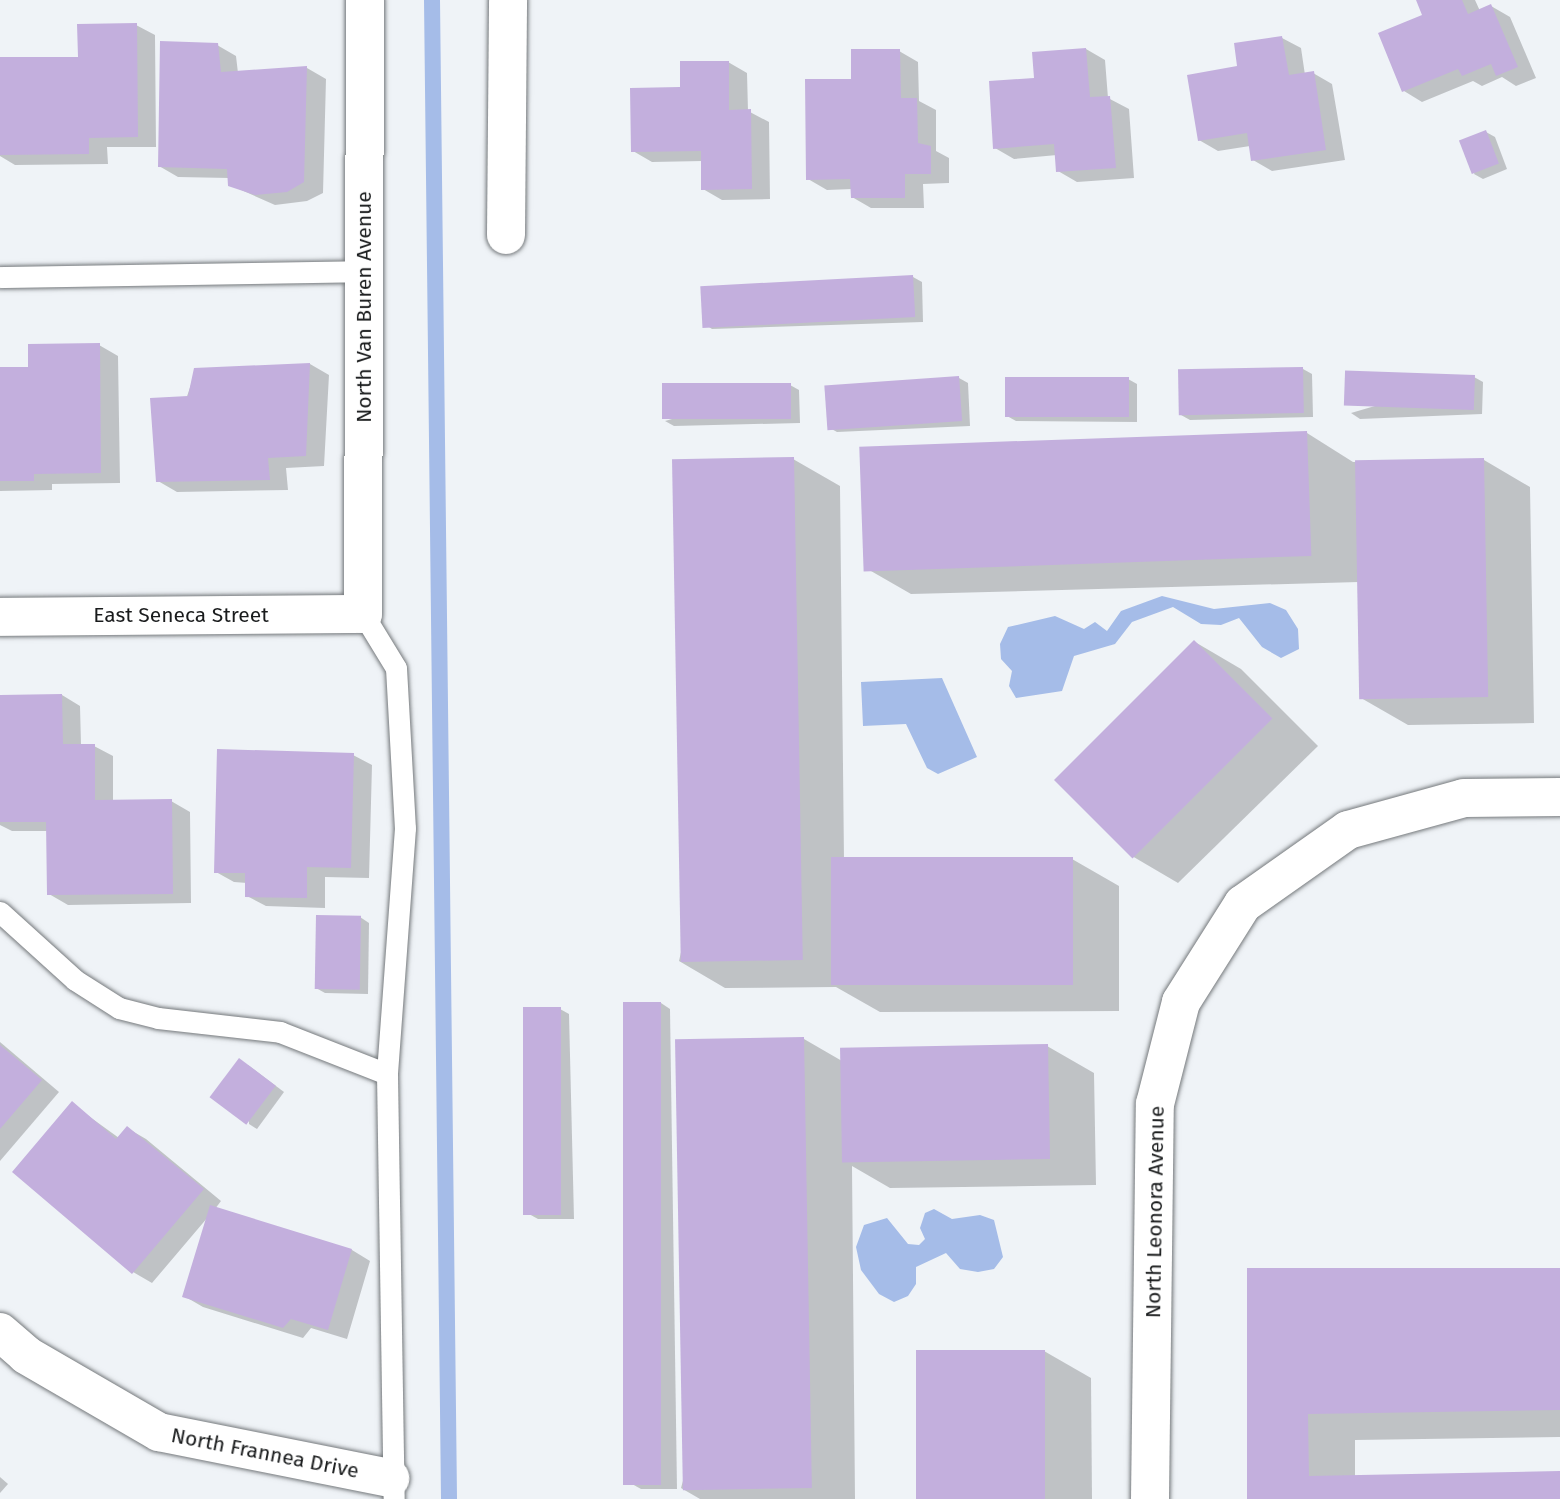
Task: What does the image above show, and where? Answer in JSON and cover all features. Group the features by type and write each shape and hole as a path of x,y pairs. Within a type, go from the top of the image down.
{"street":[{"name":"North Van Buren Avenue","path":"363,614 365,0"},
{"path":"506,235 508,0"},
{"name":"East Seneca Street","path":"0,617 363,614"},
{"name":"North Leonora Avenue","path":"1150,1499 1155,1104 1181,1002 1244,905 1348,830 1464,799 1560,797"},
{"name":"North Frannea Drive","path":"0,1332 26,1355 159,1432 392,1488"}],"lane":[{"path":"0,277 364,271"},
{"path":"363,614 396,668 405,815 387,1074 392,1488"},
{"path":"0,912 75,980 118,1008 158,1018 280,1032 387,1074"}],"water":[{"path":"1162,596 1214,609 1270,603 1286,610 1298,629 1299,649 1281,658 1262,647 1239,618 1221,625 1201,624 1173,607 1132,622 1115,644 1074,656 1062,691 1016,698 1009,686 1012,671 1001,659 1000,644 1008,627 1055,616 1084,629 1095,622 1107,631 1121,611"},
{"path":"942,678 977,757 938,774 927,768 906,724 863,726 861,682"},
{"path":"934,1209 952,1219 980,1215 994,1220 1003,1257 994,1269 978,1272 960,1269 946,1253 916,1267 916,1284 908,1296 894,1302 879,1294 861,1270 856,1247 864,1225 887,1218 908,1244 919,1245 925,1239 920,1228 925,1213"}],"building":[{"path":"1416,0 1462,0 1468,14 1491,4 1518,67 1496,76 1491,64 1462,76 1458,69 1402,92 1378,33 1422,15"},
{"path":"137,23 138,137 89,138 89,154 0,155 0,57 78,57 77,24"},
{"path":"1282,36 1289,75 1314,71 1326,150 1251,161 1247,133 1198,141 1187,75 1237,66 1234,43"},
{"path":"160,41 218,43 221,72 307,66 304,182 287,192 255,195 228,186 227,169 158,167"},
{"path":"1086,48 1090,97 1110,96 1116,168 1056,172 1054,144 993,149 989,81 1034,78 1032,52"},
{"path":"851,49 900,49 901,98 917,98 918,143 931,146 931,174 905,174 905,198 851,198 850,179 806,180 805,79 851,79"},
{"path":"680,61 729,61 729,110 751,109 752,189 701,190 701,151 631,152 630,88 680,87"},
{"path":"1486,130 1499,164 1472,174 1459,140"},
{"path":"913,275 915,317 702,328 700,286"},
{"path":"100,343 101,473 34,474 34,481 0,481 0,367 28,367 28,344"},
{"path":"310,363 306,456 268,458 270,480 156,482 150,398 188,396 194,368"},
{"path":"1303,367 1304,413 1179,415 1178,369"},
{"path":"1345,370 1475,375 1474,410 1344,405"},
{"path":"959,376 962,421 827,430 824,385"},
{"path":"1005,377 1129,377 1129,417 1005,417"},
{"path":"662,383 791,383 791,419 662,419"},
{"path":"1307,431 1311,556 864,572 859,447"},
{"path":"794,457 803,960 681,962 672,459"},
{"path":"1484,458 1488,697 1359,699 1355,460"},
{"path":"1194,640 1272,718 1132,858 1054,780"},
{"path":"62,694 63,744 95,744 95,800 172,799 173,894 47,895 46,822 0,822 0,695"},
{"path":"217,749 354,753 351,868 307,867 307,898 245,897 245,873 214,873"},
{"path":"831,857 1073,857 1073,985 831,985"},
{"path":"316,915 361,916 360,990 315,989"},
{"path":"623,1002 661,1002 661,1485 623,1485"},
{"path":"523,1007 561,1007 561,1215 523,1215"},
{"path":"804,1037 812,1488 683,1490 675,1039"},
{"path":"1048,1044 1050,1159 842,1163 840,1048"},
{"path":"0,1045 42,1080 0,1129"},
{"path":"239,1058 276,1086 246,1125 210,1097"},
{"path":"72,1101 116,1139 127,1126 204,1189 132,1274 12,1172"},
{"path":"210,1205 352,1249 328,1330 291,1319 283,1328 182,1297"},
{"path":"1247,1268 1560,1268 1560,1410 1308,1414 1309,1476 1560,1471 1560,1499 1247,1499"},
{"path":"916,1350 1045,1350 1045,1499 916,1499"}],"waterway":[{"path":"432,0 449,1499"}]}
